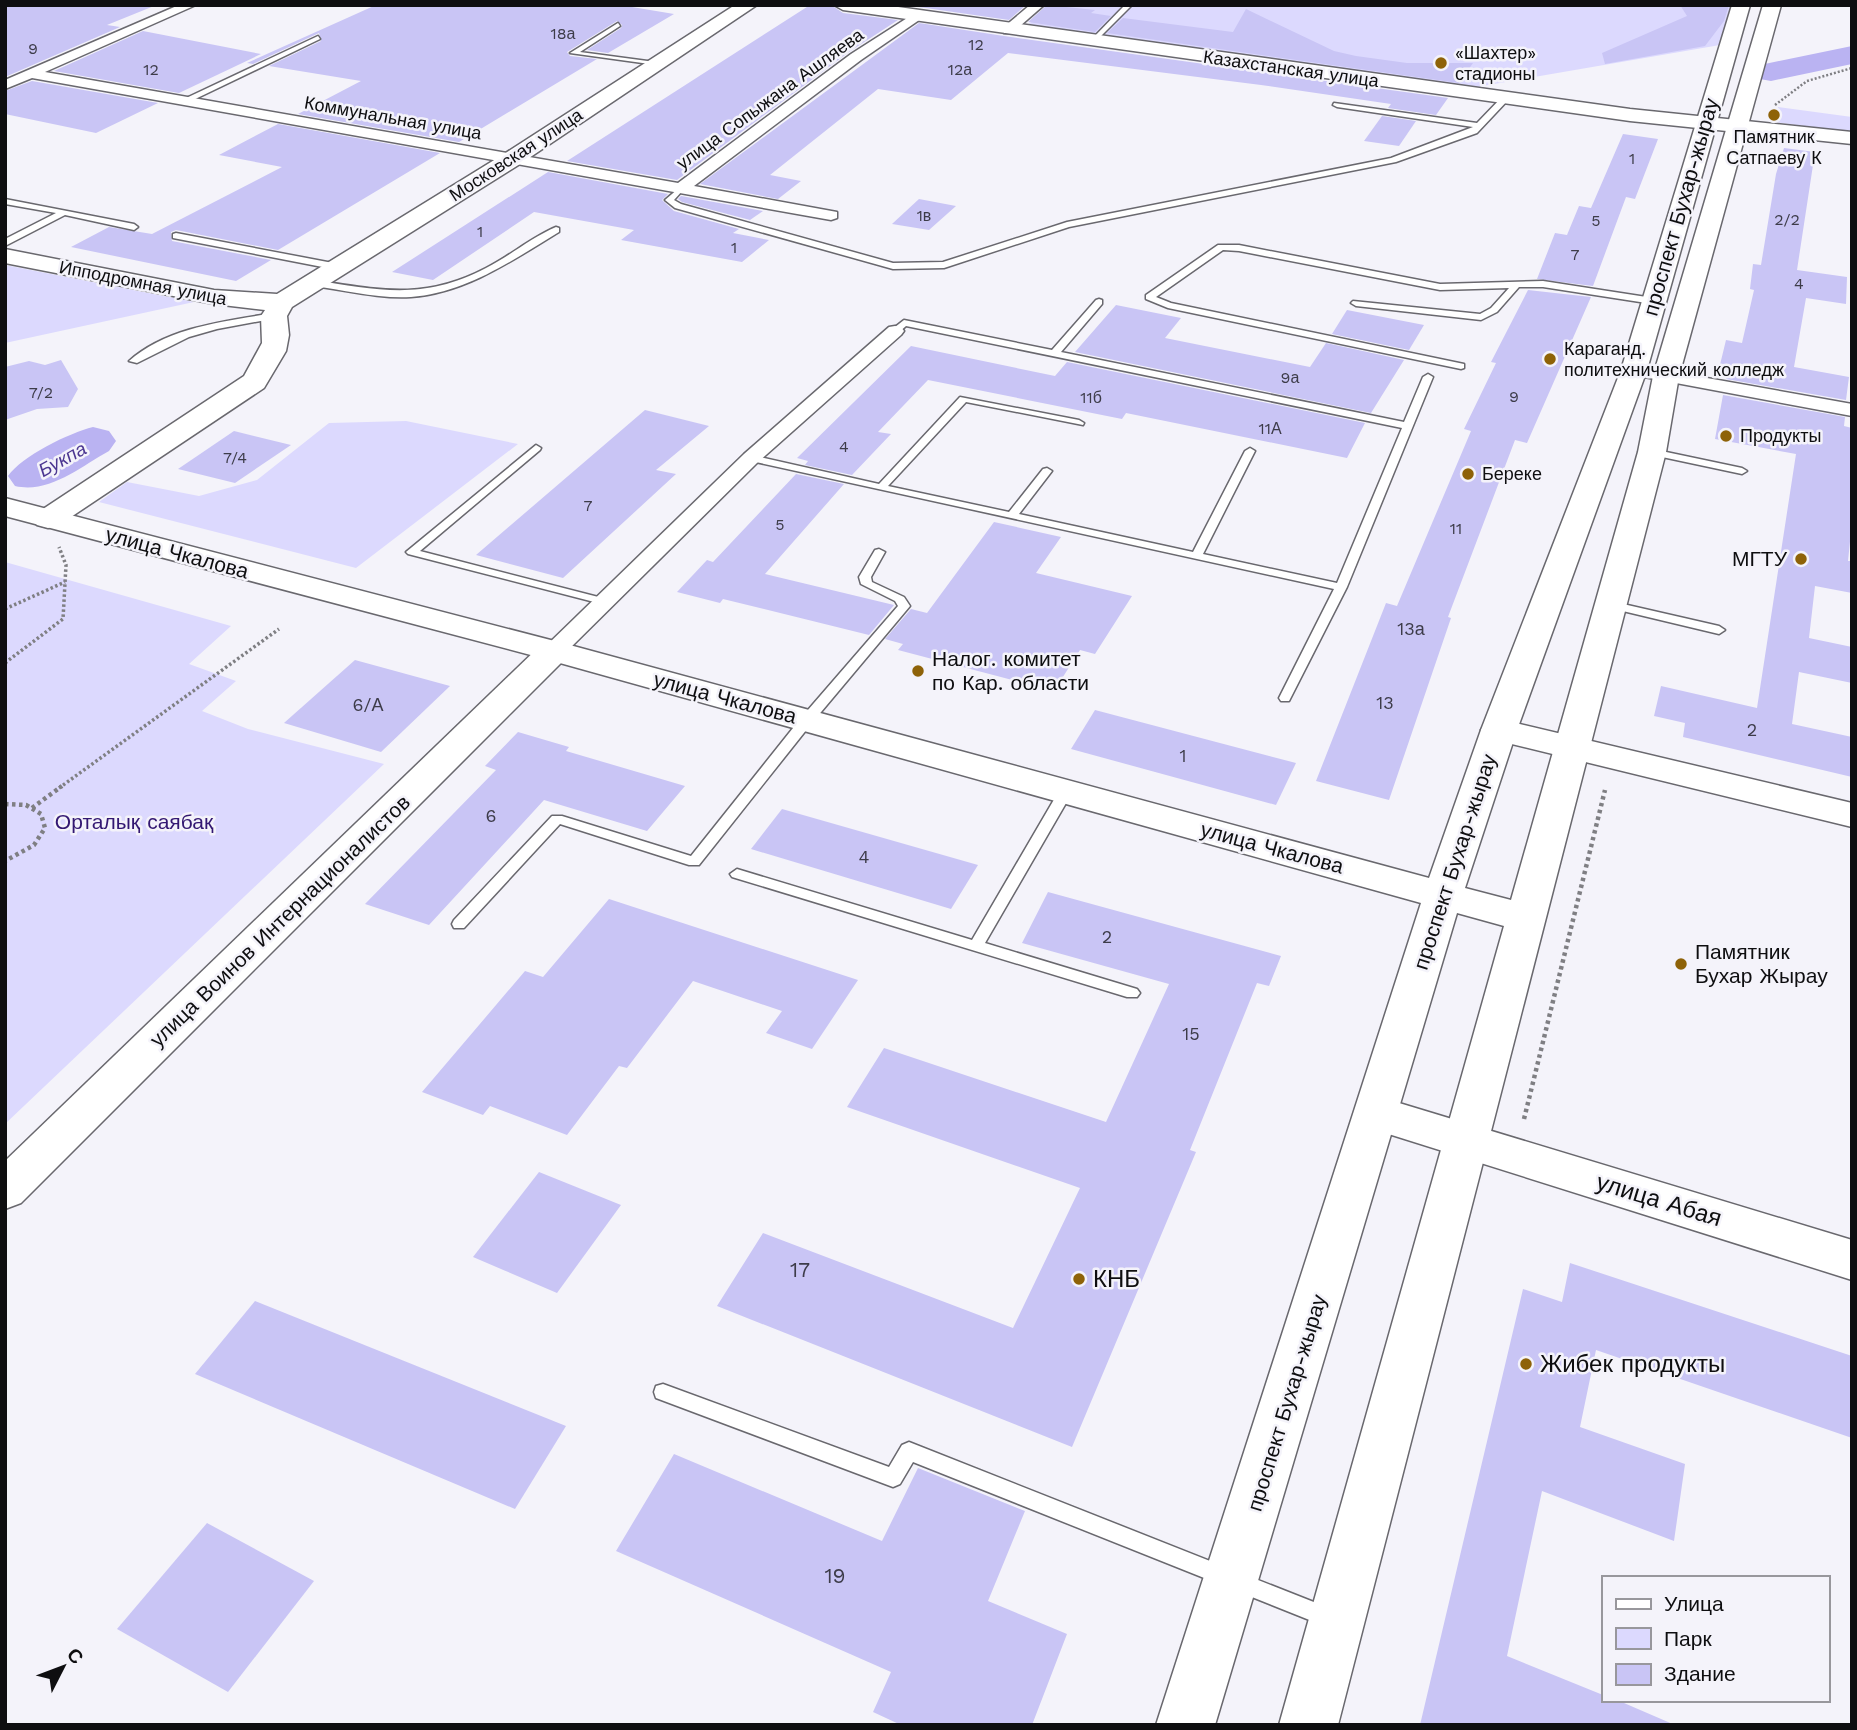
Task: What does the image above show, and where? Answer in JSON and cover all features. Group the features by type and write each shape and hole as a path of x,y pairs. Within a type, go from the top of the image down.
{"main road":[{"name":"Московская улица","path":"278,309 313,283 512,159 748,5"},
{"name":"Казахстанская улица","path":"843,5 1506,98 1552,103 1736,112 1788,129 1852,138"},
{"name":"проспект Бухар-жырау","path":"1308,1725 1652,452 1650,373 1653,301 1736,112 1741,5"},
{"name":"проспект Бухар-жырау","path":"1185,1725 1443,895 1499,730 1650,373 1773,5"},
{"name":"Ипподромная улица","path":"5,257 278,309"},
{"path":"48,519 254,382 272,358 278,331 278,309"},
{"name":"улица Чкалова","path":"5,507 554,651 1526,918"},
{"name":"улица Воинов Интернационалистов","path":"5,1190 554,651"},
{"path":"1499,730 1852,815"},
{"name":"улица Абая","path":"1376,1112 1852,1260"}],"street":[{"path":"5,85 190,5"},
{"path":"1008,30 1038,5"},
{"name":"улица Сопыжана Ашляева","path":"679,190 856,57 919,16"},
{"name":"Коммунальная улица","path":"32,74 831,215"},
{"path":"554,651 751,458 895,331"},
{"path":"1650,373 1852,410"}],"lane":[{"path":"1093,41 1129,5"},
{"path":"618,25 573,52 655,64"},
{"path":"187,100 318,38"},
{"path":"679,190 669,200 678,206 893,266 944,265 1067,225 1393,160 1448,142 1481,126 1506,98"},
{"path":"1337,105 1481,126"},
{"path":"5,201 134,227"},
{"path":"5,243 64,212"},
{"path":"313,283 409,294 446,289 477,278 556,230"},
{"path":"176,236 338,267"},
{"path":"1461,366 1168,305 1149,297 1221,247 1239,248 1440,287 1462,289 1518,283 1653,301"},
{"path":"1356,303 1481,317 1494,310 1518,283"},
{"path":"1054,354 1099,302"},
{"path":"134,361 169,339 203,327 278,309"},
{"path":"895,331 904,323 1409,425"},
{"path":"1285,698 1341,587 1428,377"},
{"path":"880,488 964,399 1079,423"},
{"path":"536,448 412,552 606,602"},
{"path":"1197,555 1250,452"},
{"path":"1652,452 1742,471"},
{"path":"751,458 1341,587"},
{"path":"1013,515 1047,471"},
{"path":"459,924 556,819 694,862 806,721 904,606 900,599 867,584 864,577 879,552"},
{"path":"1610,605 1719,630"},
{"path":"976,946 1066,791"},
{"path":"737,874 1132,993"},
{"path":"663,1392 893,1478 909,1451 1336,1620"}],"path":[{"path":"1736,112 1807,81 1852,68"},
{"path":"5,663 63,619 66,565 48,519"},
{"path":"5,609 65,582"},
{"path":"32,808 279,629"},
{"path":"1524,1119 1605,790"},
{"path":"5,804 32,808 41,814 45,828 34,845 5,861"}],"green space":[{"name":"«Шахтер» стадионы","path":"1052,5 1731,5 1720,45 1465,89 1024,28"},
{"path":"1778,107 1852,117 1852,132 1774,122"},
{"path":"5,265 194,302 5,343"},
{"path":"406,421 518,444 356,568 99,502 127,482 199,496 257,480 329,423"},
{"name":"Орталық саябақ","path":"5,562 231,626 189,664 236,681 202,711 248,729 384,764 5,1124"}],"building":[{"path":"5,5 154,6 107,25 120,27 5,77"},
{"path":"376,5 620,5 674,14 608,53 587,50 621,28 622,25 617,21 567,52 570,56 597,59 459,142 298,114 361,81 269,66 321,41 319,33 253,64 247,63"},
{"path":"810,5 831,5 843,13 898,20 849,52 677,180 567,161"},
{"path":"905,5 959,7 1026,5 1009,20"},
{"path":"1047,5 1095,10 1091,13 1111,16 1095,32 1028,22"},
{"path":"1680,5 1729,5 1724,21 1705,46 1605,64 1602,53 1687,16"},
{"path":"1246,9 1334,51 1407,63 1473,63 1459,83 1107,33 1123,18 1233,32"},
{"path":"919,23 1448,98 1436,115 1388,108 1391,104 1261,85 1008,53 951,100 878,89 770,175 801,181 778,199 700,184"},
{"path":"143,31 261,54 179,93 54,71"},
{"path":"32,81 158,103 96,133 5,114 5,91"},
{"path":"1382,116 1416,121 1399,146 1364,141"},
{"path":"278,124 440,153 278,250 176,230 171,232 172,241 271,260 236,281 71,247 109,227 152,234 282,167 219,155"},
{"path":"1623,134 1658,139 1635,199 1626,197 1593,286 1537,279 1555,233 1567,235 1579,206 1591,208"},
{"path":"1784,148 1815,152 1797,270 1847,277 1846,304 1806,298 1794,367 1849,377 1846,400 1726,379 1727,375 1718,373 1726,340 1742,343 1754,290 1750,289 1753,264 1761,265 1776,174"},
{"path":"548,172 668,194 662,200 674,211 739,229 733,233 769,240 742,262 621,240 634,230 534,212 433,280 392,272"},
{"path":"681,196 763,211 750,220 682,202 678,199"},
{"path":"919,199 956,206 929,230 892,224"},
{"path":"1528,290 1591,297 1527,443 1515,440 1448,617 1451,618 1389,800 1316,781 1386,603 1397,606 1471,431 1464,429 1496,363 1491,362"},
{"path":"1116,305 1181,318 1165,338 1310,367 1326,343 1404,360 1371,413 1075,352"},
{"path":"1347,310 1424,325 1409,350 1332,334"},
{"path":"911,346 1055,376 1067,362 1365,423 1347,458 1126,413 1122,419 928,380 878,432 891,434 852,475 805,465 808,461 797,458"},
{"path":"61,360 78,389 68,407 37,409 5,420 5,367 29,361 45,365"},
{"path":"1723,395 1845,417 1844,426 1852,428 1852,522 1848,561 1852,561 1852,593 1815,586 1809,638 1852,647 1852,683 1799,672 1792,724 1852,737 1852,777 1683,737 1685,723 1654,716 1661,686 1757,708 1796,454 1715,439"},
{"path":"645,410 709,426 656,470 676,474 563,578 476,555"},
{"path":"234,431 291,445 235,483 178,469"},
{"path":"796,474 844,484 765,574 894,605 869,635 723,599 720,603 677,592 707,560 713,562"},
{"path":"994,522 1061,537 1036,573 1132,596 1095,654 1080,650 1054,691 898,650 903,644 885,639 911,609 927,613"},
{"path":"355,660 450,686 381,752 284,723"},
{"path":"1095,710 1296,763 1276,805 1071,749"},
{"path":"518,732 569,747 566,751 685,786 647,831 544,800 429,925 365,904 496,770 485,766"},
{"path":"782,809 978,865 951,909 751,849"},
{"path":"1048,892 1281,956 1269,986 1257,983 1190,1150 1196,1152 1072,1447 717,1306 763,1233 1013,1328 1080,1188 847,1107 884,1048 1106,1122 1169,984 1022,943"},
{"path":"609,899 858,980 812,1049 766,1033 782,1011 693,981 627,1068 619,1066 567,1135 490,1106 483,1115 422,1092 525,971 543,977"},
{"path":"539,1172 621,1205 557,1293 473,1257"},
{"path":"1570,1263 1852,1356 1852,1438 1596,1350 1580,1427 1685,1464 1674,1541 1542,1491 1507,1656 1602,1695 1602,1702 1622,1702 1675,1725 1420,1725 1523,1289 1562,1302"},
{"path":"255,1301 566,1426 515,1509 195,1374"},
{"path":"674,1454 882,1541 918,1468 1025,1511 988,1601 1067,1634 1032,1725 901,1725 873,1712 891,1672 616,1551"},
{"path":"207,1523 314,1581 228,1692 117,1629"}],"waterway":[{"path":"1771,72 1852,55"},
{"name":"Букпа","path":"31,476 93,441"}],"place":[{"name":"«Шахтер» стадионы","path":"1441,63"},
{"name":"Памятник Сатпаеву К","path":"1774,115"},
{"name":"Караганд. политехнический колледж","path":"1550,359"},
{"name":"Продукты","path":"1726,436"},
{"name":"Береке","path":"1468,474"},
{"name":"МГТУ","path":"1801,559"},
{"name":"Налог. комитет по Кар. области","path":"918,671"},
{"name":"Памятник Бухар Жырау","path":"1681,964"},
{"name":"КНБ","path":"1079,1279"},
{"name":"Жибек продукты","path":"1526,1364"}]}
